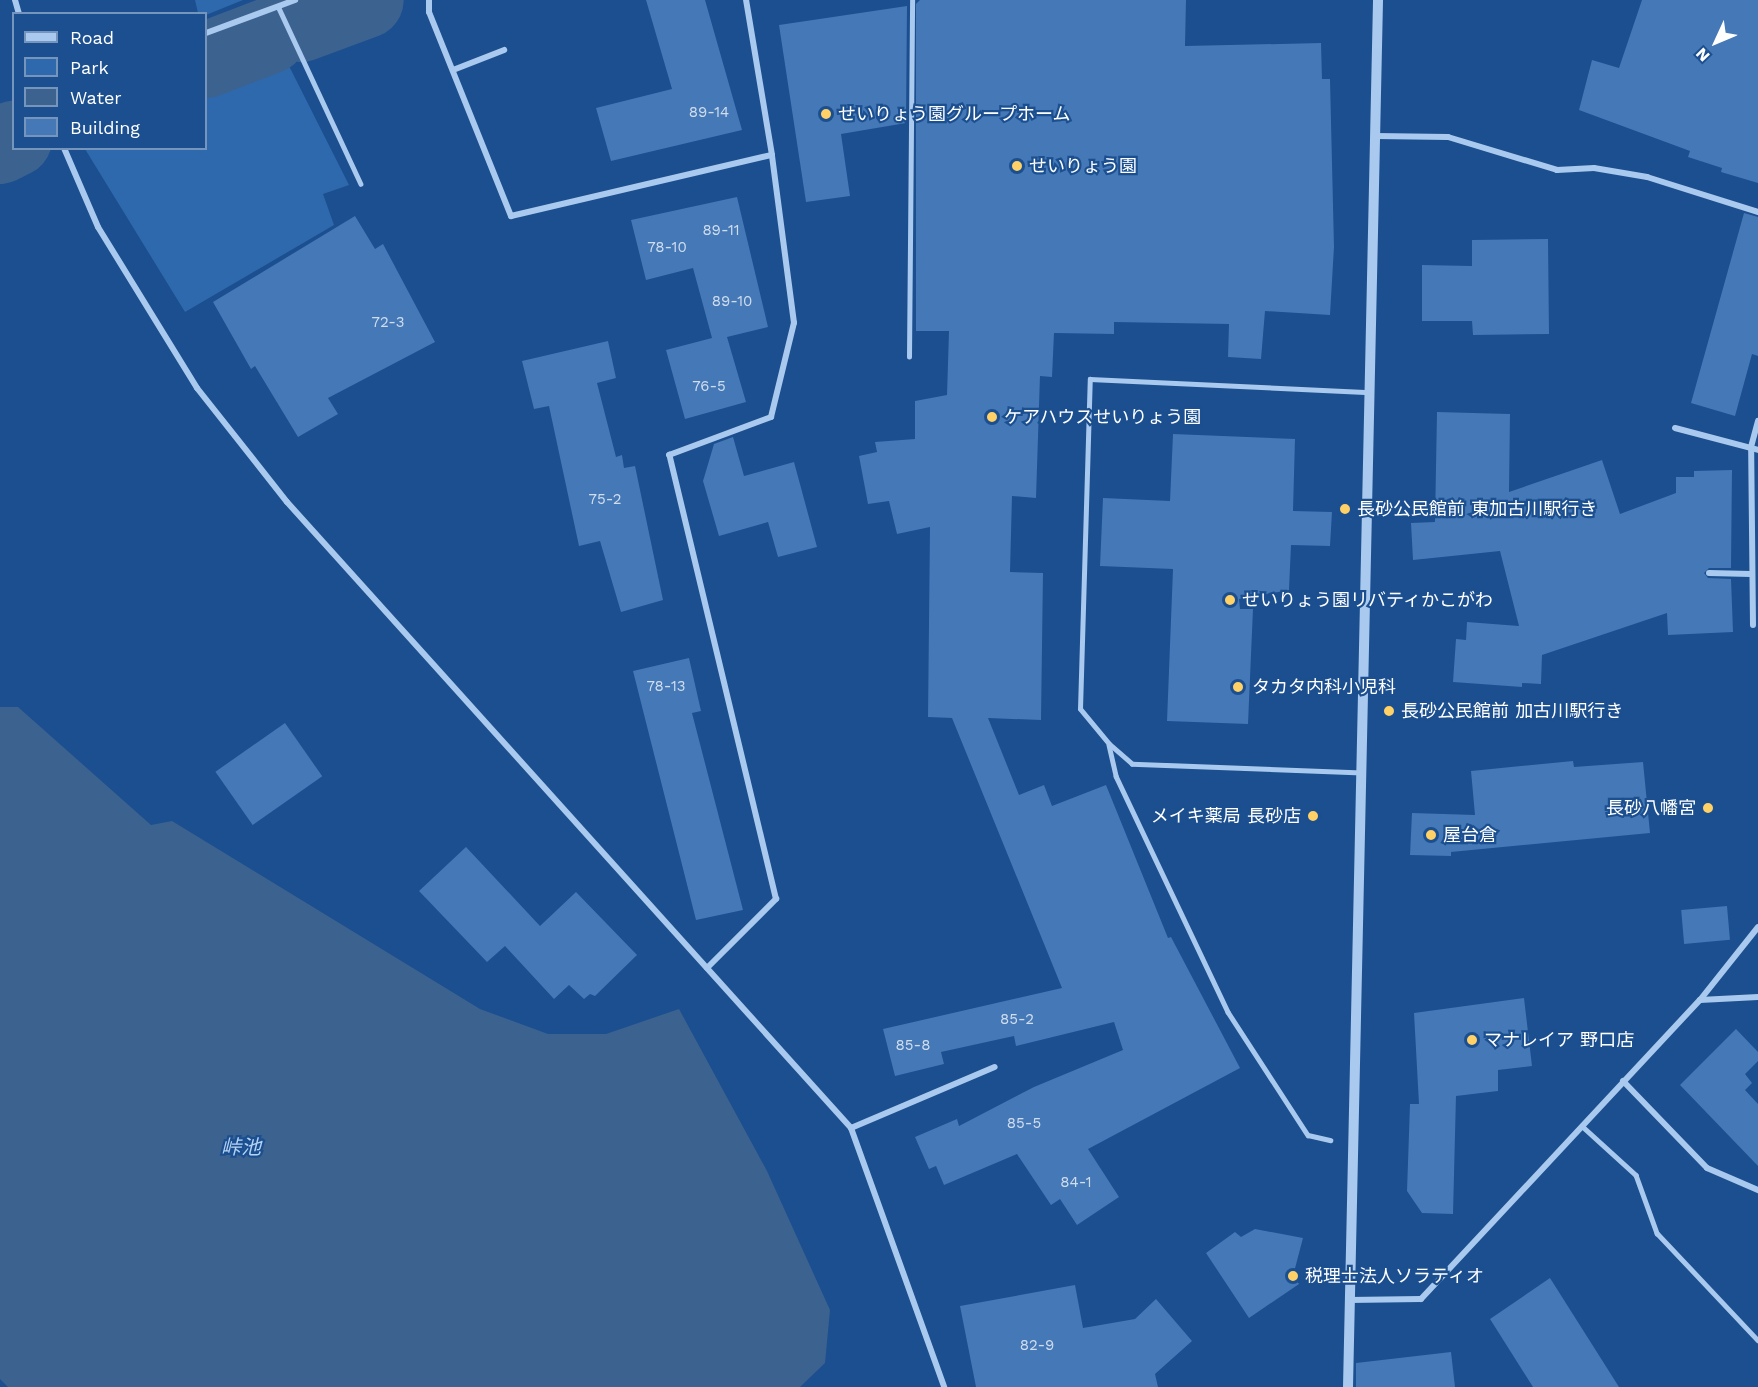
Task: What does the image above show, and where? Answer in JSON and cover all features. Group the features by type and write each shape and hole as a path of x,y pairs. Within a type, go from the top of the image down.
{"street":[{"path":"207,33 295,0"},
{"path":"429,0 429,12 511,216 772,155"},
{"path":"707,968 776,899 669,455 771,417 794,323 772,155 746,0"},
{"path":"1348,1387 1378,0"},
{"path":"453,70 504,50"},
{"path":"1376,136 1448,137 1557,170 1594,168 1647,177 1758,212"},
{"path":"65,150 98,227 197,388 266,476 851,1128 944,1387"},
{"path":"1753,625 1751,574 1754,449 1758,421"},
{"path":"1675,428 1754,449"},
{"path":"1709,573 1751,574"},
{"path":"1349,1300 1421,1299 1700,1000 1758,927"},
{"path":"1700,1000 1758,997"},
{"path":"851,1128 995,1067"},
{"path":"1623,1081 1707,1168 1758,1190"}],"lane":[{"path":"909,357 912,0"},
{"path":"278,6 293,43 361,184"},
{"path":"1362,773 1132,764 1109,744 1080,709 1090,379 1370,392"},
{"path":"1109,744 1116,776 1228,1012 1308,1135 1330,1140"},
{"path":"1582,1126 1636,1175 1657,1233 1758,1340"}],"green space":[{"path":"195,0 243,0 207,15 207,12 198,12"},
{"path":"287,62 349,185 323,194 334,225 185,312 86,150 207,150 207,94"}],"water":[{"name":"峠池","path":"0,707 18,707 151,825 172,821 480,1009 548,1034 606,1034 679,1009 767,1171 830,1310 825,1363 800,1387 8,1387 0,1379"}],"building":[{"path":"646,0 705,0 742,130 611,161 596,108 672,89"},
{"path":"920,0 1186,0 1185,46 1321,43 1322,79 1330,79 1334,247 1330,315 1265,311 1261,359 1228,357 1229,324 1114,322 1114,334 1054,333 1052,377 1040,376 1036,498 1012,496 1010,572 1043,573 1041,720 988,718 1019,795 1044,785 1052,806 1106,785 1168,938 1171,937 1240,1068 1088,1149 1119,1197 1077,1225 1060,1199 1051,1205 1017,1154 944,1185 936,1166 929,1169 915,1137 957,1119 959,1126 1034,1087 1123,1050 1114,1022 1016,1046 1014,1036 941,1052 944,1064 895,1076 883,1029 1062,988 952,718 928,717 930,527 897,534 889,501 868,504 859,456 877,452 875,442 915,439 915,401 947,395 949,331 916,331 916,4"},
{"path":"1642,0 1758,0 1758,183 1721,172 1722,168 1688,157 1690,151 1579,110 1592,60 1619,68"},
{"name":"せいりょう園グループホーム","path":"907,6 906,123 841,134 850,196 806,202 779,25"},
{"path":"737,197 768,327 727,337 746,402 685,419 666,350 712,338 693,268 646,280 631,220"},
{"path":"1744,213 1758,217 1758,356 1752,354 1735,416 1691,403"},
{"path":"355,216 375,249 383,244 435,342 328,398 338,414 298,437 255,366 251,369 213,302"},
{"path":"1548,239 1549,334 1473,335 1472,321 1422,321 1422,265 1472,266 1472,240"},
{"path":"608,341 616,378 597,383 616,457 622,455 624,468 635,466 663,600 621,612 600,541 579,546 549,406 534,409 522,361"},
{"path":"1437,412 1510,414 1509,492 1602,460 1620,514 1676,493 1676,477 1694,477 1694,471 1732,470 1731,568 1709,568 1704,573 1708,578 1731,579 1733,632 1668,635 1667,613 1542,655 1541,684 1522,683 1522,687 1453,682 1456,639 1466,640 1467,622 1519,626 1500,551 1413,560 1411,523 1435,522"},
{"name":"せいりょう園リバティかこがわ","path":"1173,434 1295,439 1293,511 1332,512 1330,546 1291,545 1289,590 1239,599 1240,609 1253,609 1248,724 1167,721 1173,569 1100,566 1103,498 1170,501"},
{"path":"733,437 744,476 794,462 817,547 778,557 768,522 719,536 703,481 714,444"},
{"path":"689,658 701,711 692,713 743,910 696,920 633,671"},
{"path":"285,723 322,776 253,825 215,772"},
{"path":"1573,761 1574,767 1643,762 1650,833 1451,852 1451,856 1410,855 1412,813 1475,815 1471,771"},
{"path":"466,847 540,926 576,892 637,955 595,996 590,994 584,999 569,985 554,999 505,946 487,962 419,891"},
{"path":"1727,906 1730,940 1684,944 1681,910"},
{"path":"1524,998 1532,1066 1498,1070 1498,1091 1456,1096 1453,1214 1422,1213 1407,1191 1410,1104 1419,1104 1414,1013"},
{"path":"1736,1029 1758,1052 1758,1061 1745,1074 1752,1083 1745,1090 1758,1104 1758,1166 1680,1085"},
{"path":"1255,1229 1303,1238 1293,1276 1299,1284 1249,1318 1206,1253 1235,1232 1241,1237"},
{"path":"1550,1278 1619,1387 1533,1387 1490,1319"},
{"path":"1075,1285 1083,1328 1135,1319 1156,1299 1192,1341 1155,1374 1158,1387 976,1387 960,1306"},
{"path":"1451,1352 1455,1387 1356,1387 1356,1363"}],"waterway":[{"path":"301,24 366,0"},
{"path":"207,60 269,36"},
{"path":"0,146 12,140"}],"place":[{"name":"せいりょう園グループホーム","path":"826,114"},
{"name":"せいりょう園","path":"1017,166"},
{"name":"ケアハウスせいりょう園","path":"992,417"},
{"name":"長砂公民館前 東加古川駅行き","path":"1345,509"},
{"name":"せいりょう園リバティかこがわ","path":"1230,600"},
{"name":"タカタ内科小児科","path":"1238,687"},
{"name":"長砂公民館前 加古川駅行き","path":"1389,711"},
{"name":"長砂八幡宮","path":"1708,808"},
{"name":"メイキ薬局 長砂店","path":"1313,816"},
{"name":"屋台倉","path":"1431,835"},
{"name":"マナレイア 野口店","path":"1472,1040"},
{"name":"税理士法人ソラティオ","path":"1293,1276"}]}
